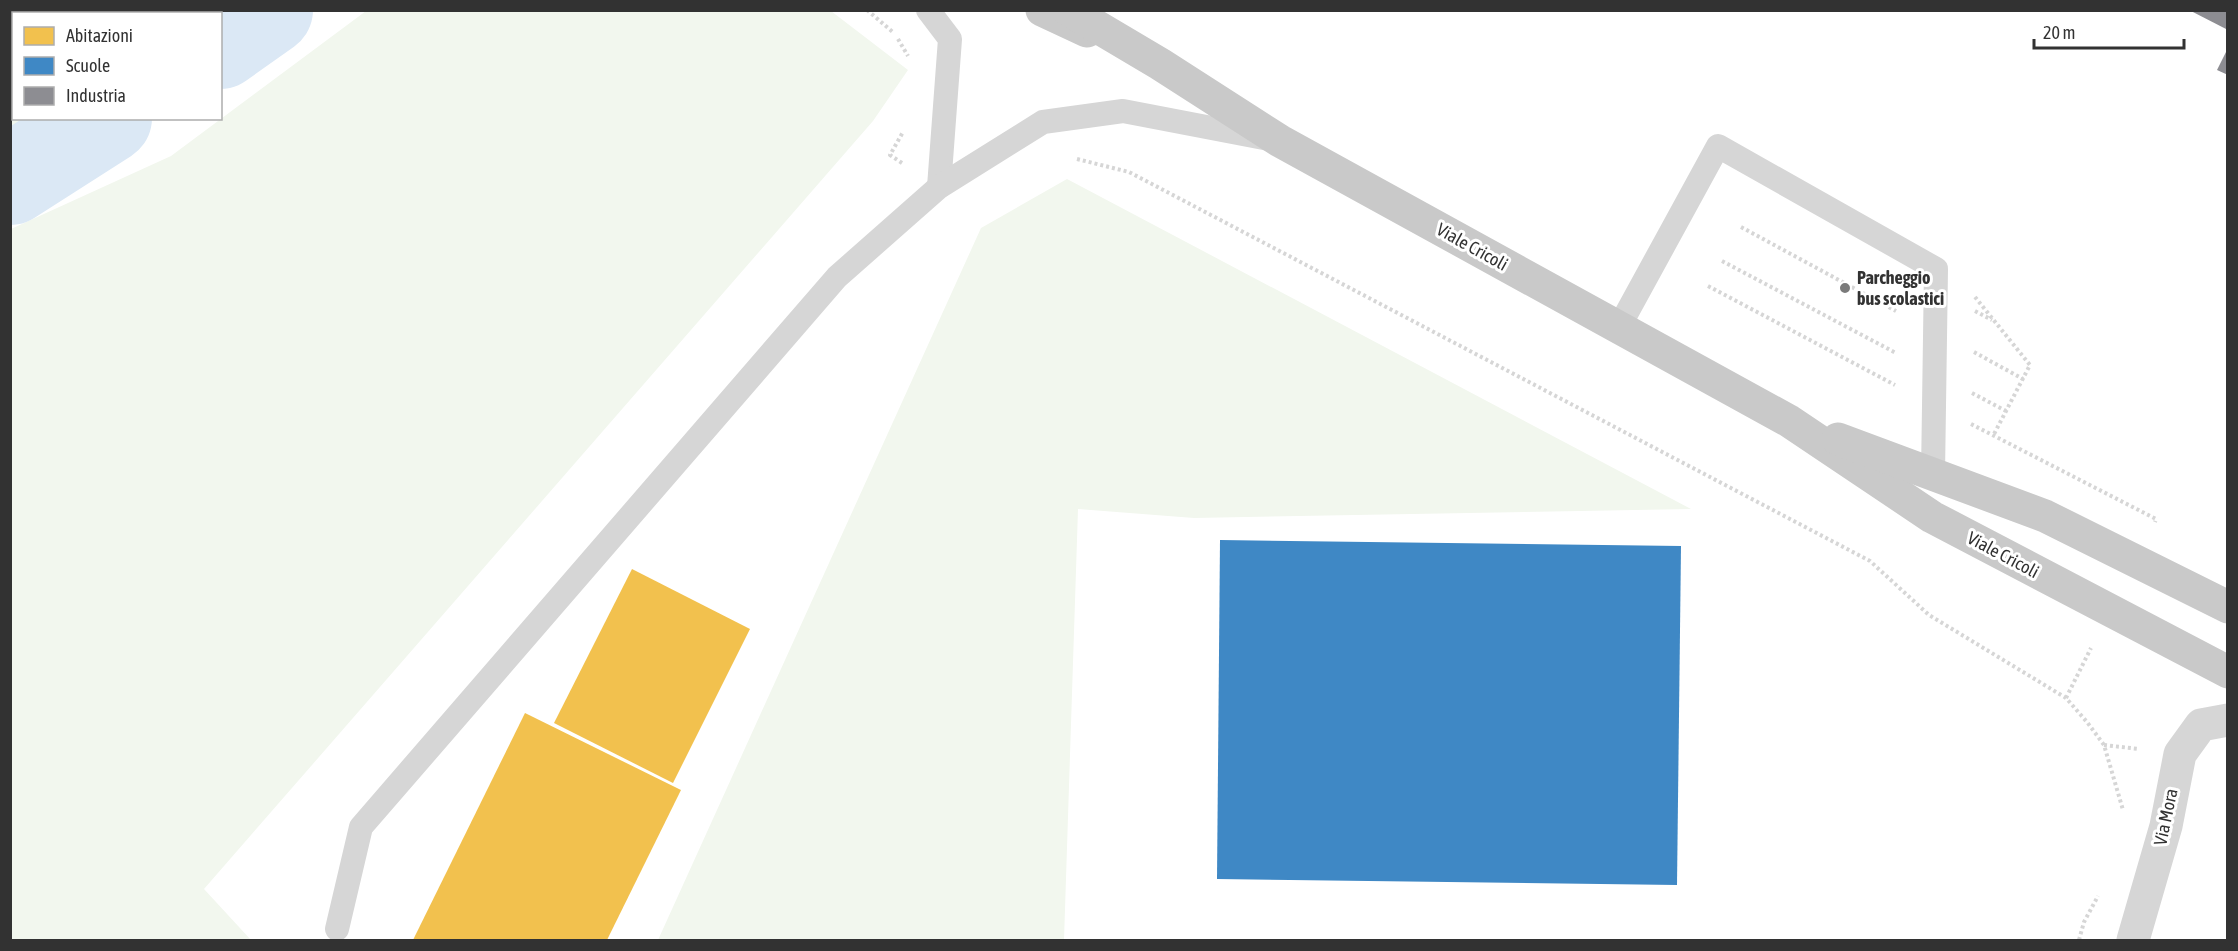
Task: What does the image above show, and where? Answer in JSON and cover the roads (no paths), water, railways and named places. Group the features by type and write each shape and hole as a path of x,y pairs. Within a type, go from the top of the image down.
{"main road":[{"name":"Viale Cricoli","path":"1042,10 1160,64"},
{"name":"Viale Cricoli","path":"1069,10 1160,64 1280,141 1789,421 1932,517 2228,672"},
{"name":"Viale Cricoli","path":"1789,421 2045,516 2228,607"}],"street":[{"name":"Via Mora","path":"2133,940 2166,826 2180,754 2201,725 2228,720"}],"lane":[{"path":"928,10 950,39 939,187"},
{"path":"336,929 361,826 837,278 939,187 1042,122 1123,111 1280,141"},
{"path":"1619,327 1718,146 1936,269 1933,474"}],"waterway":[{"path":"222,43 268,10"},
{"path":"10,180 104,120"}],"place":[{"name":"Parcheggio bus scolastici","path":"1845,288"}]}
